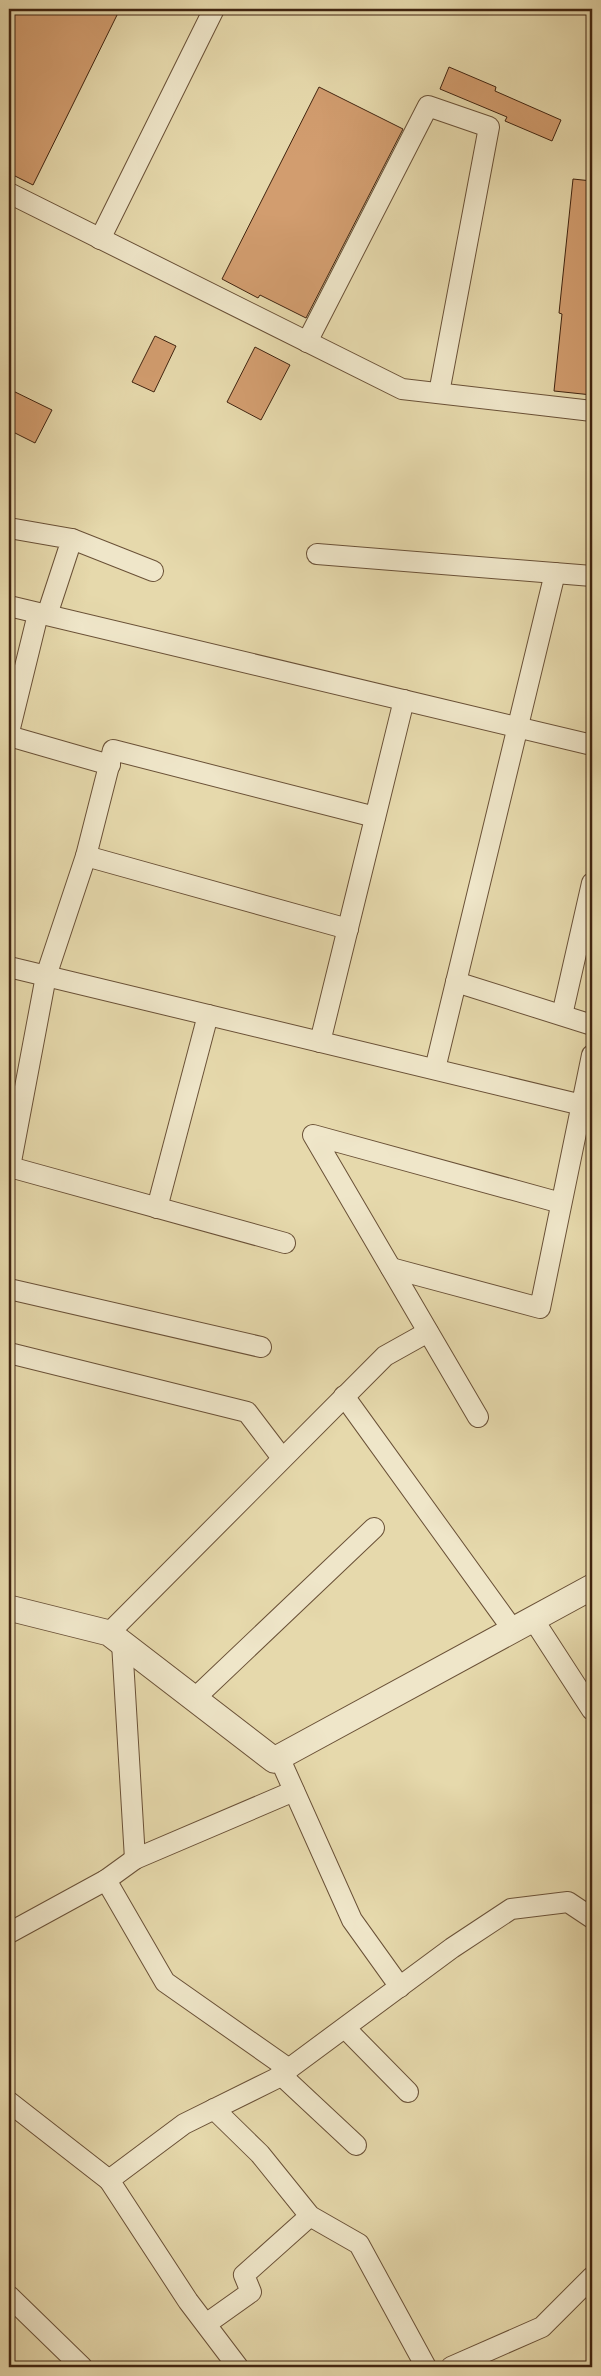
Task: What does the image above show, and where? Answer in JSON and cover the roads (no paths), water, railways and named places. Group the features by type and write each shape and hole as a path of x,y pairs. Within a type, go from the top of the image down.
{"street":[{"path":"100,239 214,9"},
{"path":"307,342 428,106 490,127 439,393"},
{"path":"9,192 402,389 592,411"},
{"path":"9,528 72,538 153,571"},
{"path":"9,732 43,614 72,538"},
{"path":"317,554 592,576"},
{"path":"435,1069 555,573"},
{"path":"9,606 592,744"},
{"path":"320,1042 404,700"},
{"path":"9,736 110,765"},
{"path":"285,1243 9,1168 46,976 86,856 113,750 376,817"},
{"path":"86,856 348,929"},
{"path":"562,1015 592,883"},
{"path":"9,967 582,1105"},
{"path":"456,982 592,1025"},
{"path":"157,1208 208,1014"},
{"path":"391,1268 540,1308 592,1055"},
{"path":"478,1417 313,1135 561,1203"},
{"path":"9,1289 261,1347"},
{"path":"135,1859 116,1638 282,1458 344,1396 385,1356 428,1332"},
{"path":"9,1353 247,1412 282,1458"},
{"path":"344,1396 592,1710"},
{"path":"194,1699 374,1528"},
{"path":"9,1608 116,1638 274,1760 592,1587"},
{"path":"279,1757 352,1920 400,1987"},
{"path":"9,1933 106,1880 135,1859 294,1790"},
{"path":"106,1880 165,1982 285,2072 356,2144"},
{"path":"109,2180 184,2124 285,2072 452,1948 511,1909 568,1902 592,1918"},
{"path":"345,2028 408,2092"},
{"path":"9,2102 109,2180 188,2301 238,2367"},
{"path":"214,2109 260,2154 310,2216 358,2244 426,2367"},
{"path":"206,2324 251,2292 244,2275 310,2216"},
{"path":"451,2367 542,2327 592,2277"},
{"path":"9,2296 82,2367"}]}
